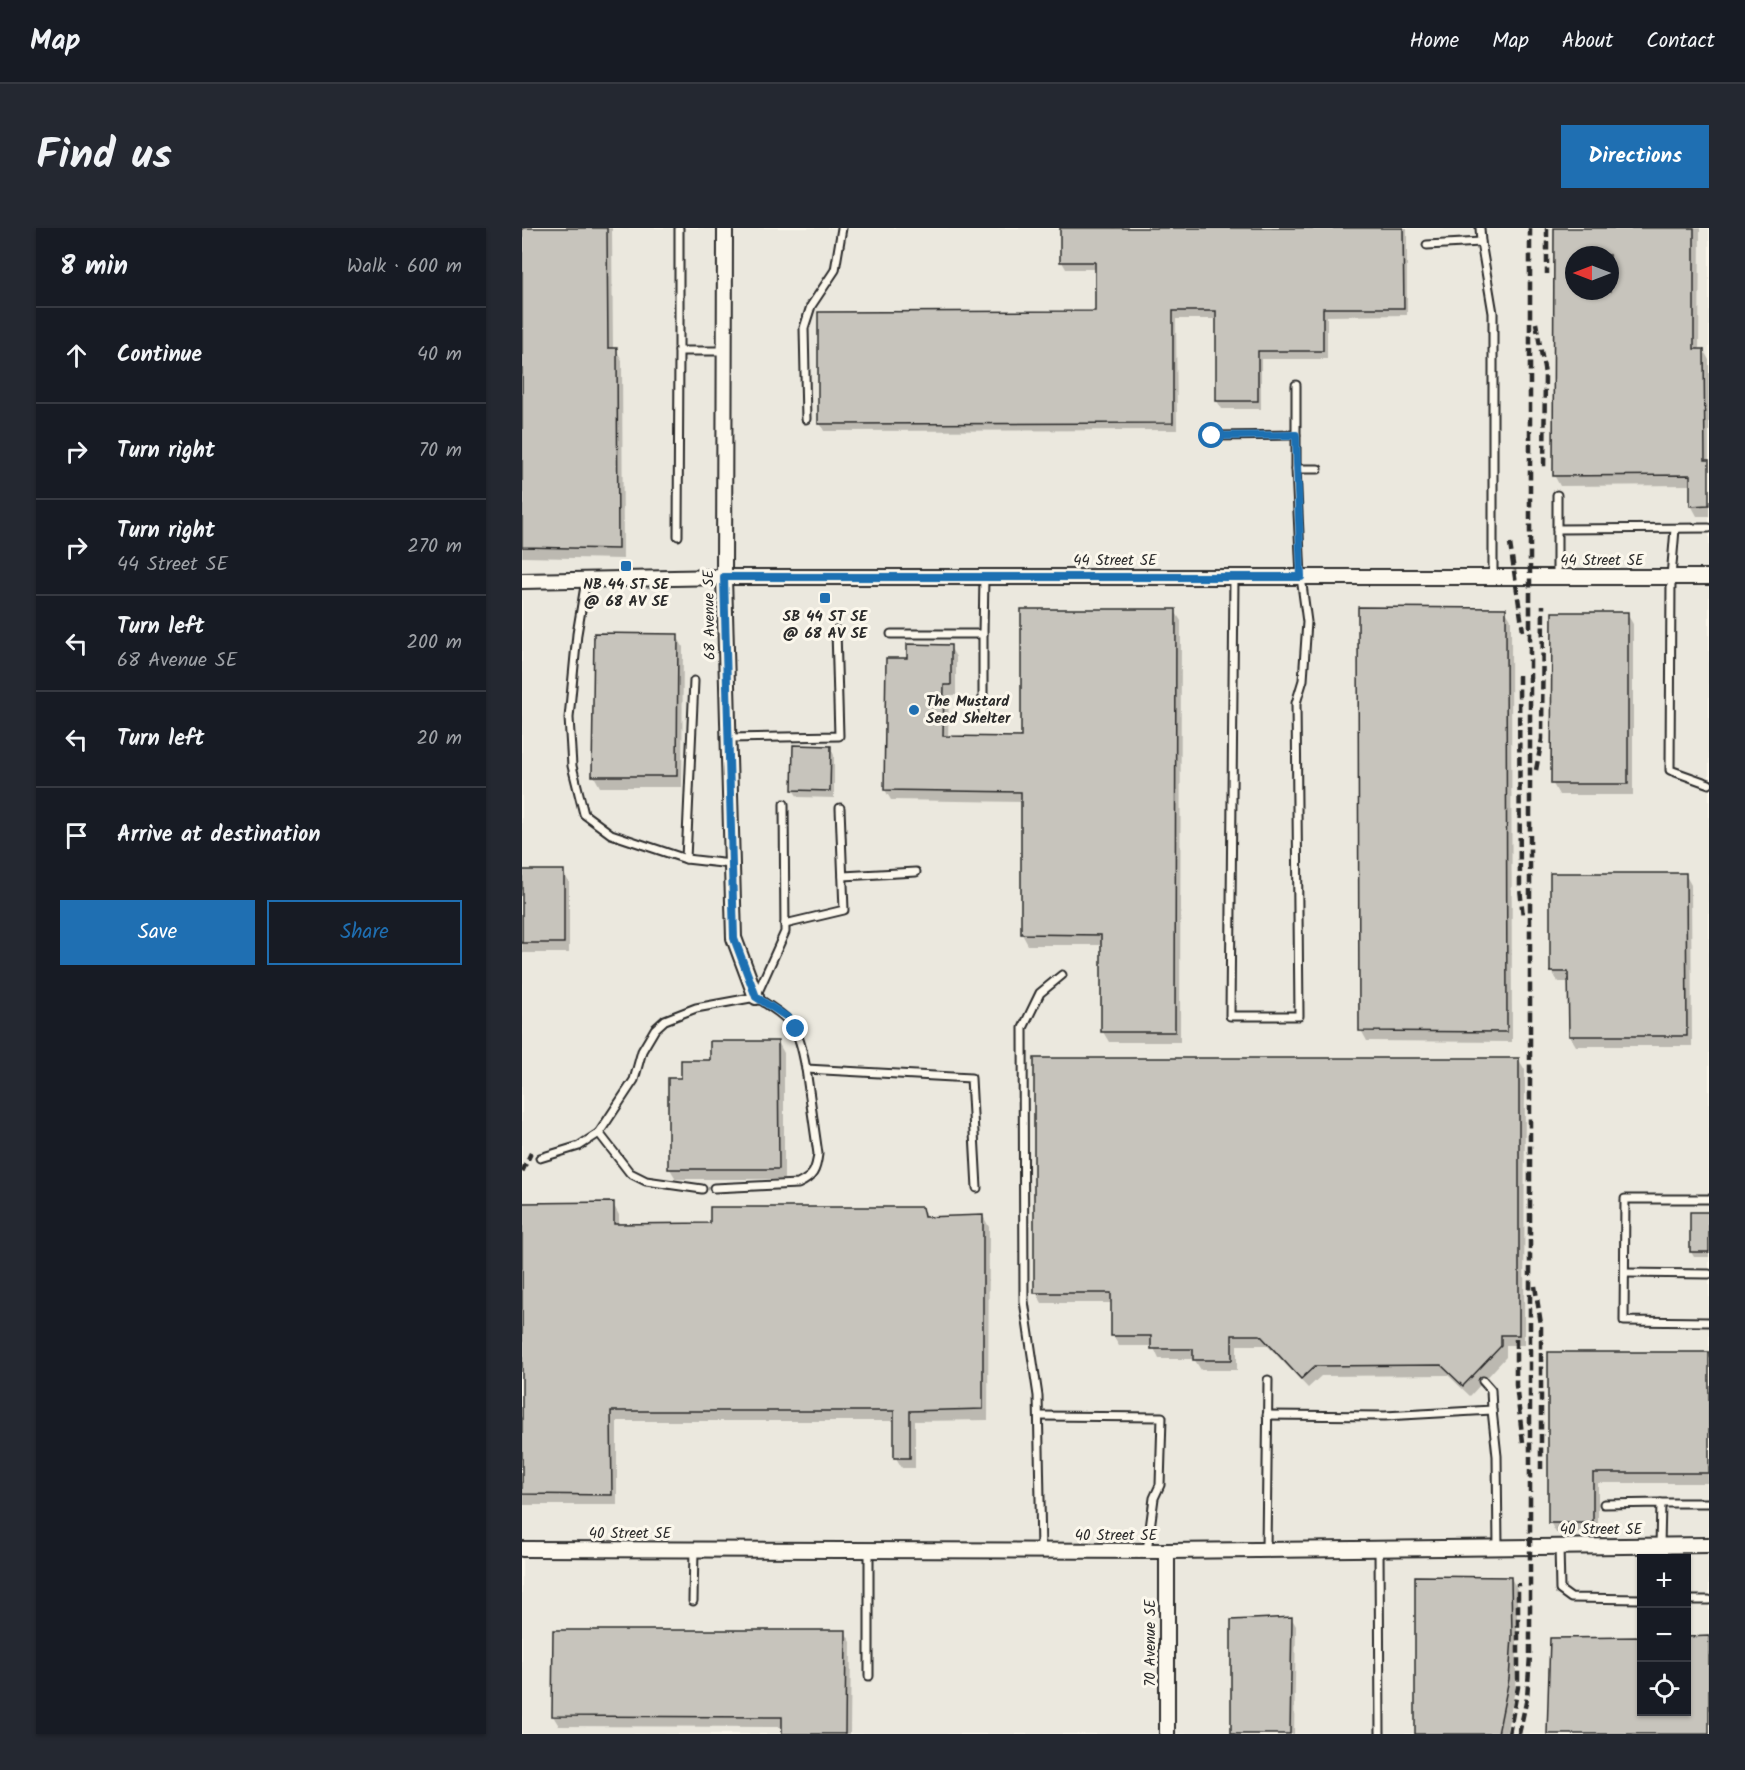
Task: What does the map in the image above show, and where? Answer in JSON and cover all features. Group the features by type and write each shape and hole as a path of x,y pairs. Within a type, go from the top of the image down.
{"street":[{"name":"68 Avenue SE","path":"725,228 724,577 731,864 734,938 756,997"},
{"name":"44 Street SE","path":"522,581 724,577 1709,577"},
{"name":"40 Street SE","path":"522,1550 1167,1551 1709,1545"},
{"name":"70 Avenue SE","path":"1167,1551 1167,1734"}],"lane":[{"path":"678,536 679,228"},
{"path":"806,419 804,328 812,306 835,270 842,228"},
{"path":"1480,228 1480,243 1494,314 1493,576"},
{"path":"1427,245 1480,243"},
{"path":"679,351 725,351"},
{"path":"1234,576 1230,1016 1299,1016 1296,703 1303,680 1307,622 1301,577 1296,469 1296,385"},
{"path":"1212,436 1296,435"},
{"path":"1296,469 1318,469"},
{"path":"1557,495 1557,576"},
{"path":"1557,529 1709,528"},
{"path":"1675,529 1671,577 1670,770 1709,784"},
{"path":"983,717 984,577"},
{"path":"586,580 577,634 569,718 572,766 584,814 611,834 686,859 731,864"},
{"path":"729,738 839,736 836,630"},
{"path":"891,634 983,634"},
{"path":"686,859 694,681"},
{"path":"756,997 785,932 784,804"},
{"path":"785,924 844,909 840,808"},
{"path":"843,876 916,872"},
{"path":"1041,1551 1038,1396 1024,1301 1023,1028 1040,993 1062,975"},
{"path":"540,1158 579,1146 599,1133 634,1080 642,1052 655,1029 665,1020 696,1008 756,997 787,1017 796,1029 802,1045 818,1154 816,1168 810,1178 798,1184 714,1188"},
{"path":"806,1070 971,1078 977,1188"},
{"path":"599,1133 630,1173 646,1181 702,1189"},
{"path":"1709,1199 1625,1199 1624,1321 1709,1322"},
{"path":"1625,1273 1709,1274"},
{"path":"1266,1550 1268,1380"},
{"path":"1483,1381 1491,1390 1497,1456 1498,1547"},
{"path":"1267,1415 1385,1416 1492,1410"},
{"path":"1039,1416 1162,1417 1160,1485 1154,1498 1147,1551"},
{"path":"1660,1546 1661,1503"},
{"path":"1604,1504 1709,1503"},
{"path":"1559,1546 1560,1590 1571,1598 1637,1599"},
{"path":"1379,1548 1380,1734"},
{"path":"693,1601 694,1550"},
{"path":"868,1676 869,1550"},
{"path":"1691,1600 1709,1600"}],"shaded area":[{"path":"522,228 1709,228 1709,1734 522,1734"}],"building":[{"path":"522,228 607,228 608,348 617,348 618,549 522,547"},
{"path":"1060,228 1403,228 1404,308 1323,308 1323,351 1258,351 1258,401 1216,401 1216,311 1173,311 1173,423 818,424 818,312 1095,311 1095,262 1060,262"},
{"path":"1554,228 1694,228 1694,349 1704,349 1705,460 1709,460 1709,505 1690,506 1690,475 1553,476"},
{"path":"1358,607 1506,608 1507,1032 1359,1031"},
{"path":"1021,609 1176,609 1175,1032 1101,1032 1101,935 1021,934 1021,792 884,790 886,658 907,658 907,644 951,645 951,685 944,685 943,736 1021,737"},
{"path":"1552,612 1628,612 1628,784 1551,784"},
{"path":"594,633 678,634 677,776 592,776"},
{"path":"793,745 831,746 830,791 792,790"},
{"path":"522,870 564,870 564,943 522,943"},
{"path":"1550,873 1686,873 1687,1036 1569,1036 1568,972 1550,972"},
{"path":"710,1041 778,1041 779,1169 668,1169 668,1078 681,1078 681,1060 710,1060"},
{"path":"1034,1058 1519,1058 1519,1335 1501,1335 1501,1346 1463,1386 1441,1365 1315,1366 1301,1379 1260,1335 1232,1335 1232,1360 1193,1360 1193,1349 1151,1349 1151,1336 1111,1336 1111,1293 1034,1293"},
{"path":"614,1202 614,1224 710,1223 710,1207 922,1207 924,1217 983,1215 983,1409 910,1411 910,1458 894,1458 894,1411 611,1411 612,1495 522,1494 522,1203"},
{"path":"1690,1212 1709,1212 1709,1252 1690,1252"},
{"path":"1548,1352 1709,1352 1709,1473 1593,1473 1593,1523 1548,1523"},
{"path":"1415,1576 1511,1577 1512,1637 1509,1679 1498,1734 1415,1734"},
{"path":"1292,1617 1290,1734 1231,1734 1231,1620"},
{"path":"553,1630 846,1630 845,1734 782,1734 782,1717 552,1716"},
{"path":"1709,1636 1709,1734 1547,1734 1550,1638 1637,1637 1637,1716 1691,1716 1691,1637"}],"railway":[{"path":"1519,1734 1527,1698 1530,1656 1530,228"},
{"path":"1547,228 1547,274"},
{"path":"1536,323 1545,374 1544,469"},
{"path":"1510,544 1523,631"},
{"path":"1536,770 1542,739 1543,605"},
{"path":"1519,675 1520,888 1523,917"},
{"path":"522,1172 531,1153"},
{"path":"1535,1286 1541,1324 1541,1469"},
{"path":"1516,1339 1516,1385 1523,1442"},
{"path":"1509,1734 1518,1687 1518,1583"}],"place":[{"name":"NB 44 ST SE @ 68 AV SE","path":"626,566"},
{"name":"SB 44 ST SE @ 68 AV SE","path":"825,598"},
{"name":"The Mustard Seed Shelter","path":"914,710"}],"route":[{"path":"796,1029 787,1017 756,997 734,938 724,577 1301,577 1296,435 1212,436"}]}
